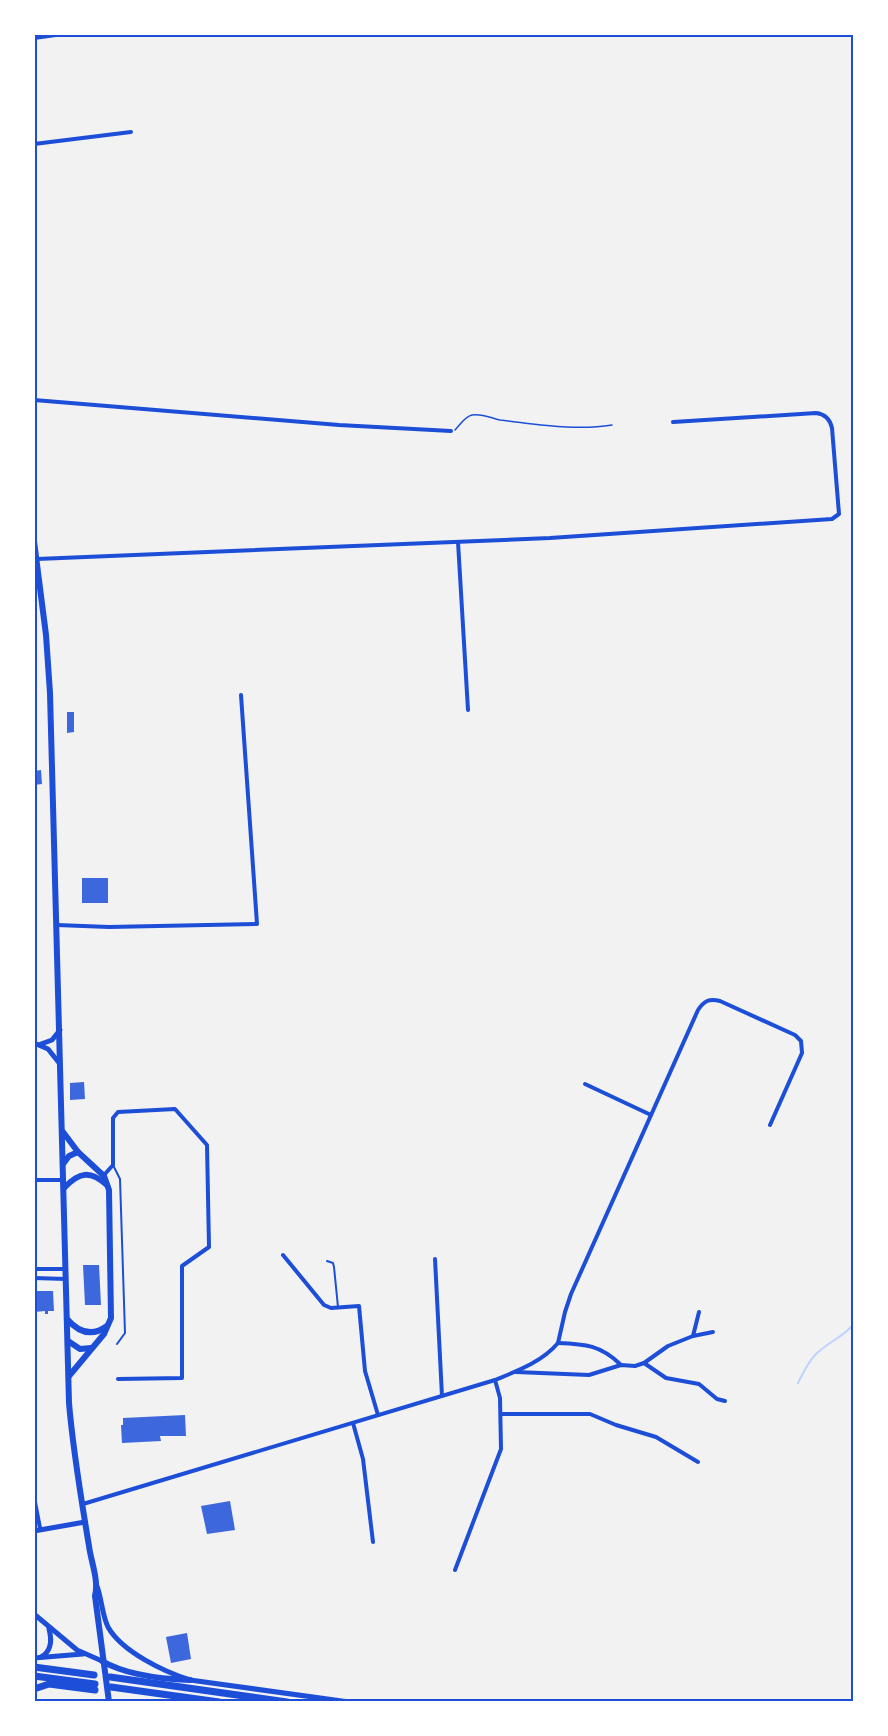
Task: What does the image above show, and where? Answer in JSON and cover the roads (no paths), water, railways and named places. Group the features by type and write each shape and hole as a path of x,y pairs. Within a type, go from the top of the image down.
{"highway":[{"path":"34,1667 94,1675"},
{"path":"34,1676 95,1687 49,1684 34,1689"},
{"path":"110,1677 287,1701"},
{"path":"112,1689 219,1701"}],"main road":[{"path":"34,541 50,693 67,1318 73,1445 97,1586 95,1596 109,1700"},
{"path":"62,1130 78,1152 104,1176 107,1185 111,1318 94,1346 69,1376"},
{"path":"63,1147 78,1152"},
{"path":"63,1164 69,1156 78,1152"},
{"path":"64,1184 81,1175 96,1177 107,1185"},
{"path":"67,1318 76,1329 85,1332 98,1331 109,1324"},
{"path":"68,1341 82,1350 94,1346"},
{"path":"102,1661 110,1666 141,1673 190,1680"}],"street":[{"path":"34,38 63,34"},
{"path":"34,144 131,132"},
{"path":"34,400 339,425 451,431"},
{"path":"37,559 594,536 833,519 839,514 832,425 824,415 816,413 673,422"},
{"path":"458,542 468,710"},
{"path":"57,925 109,927 257,924 241,695"},
{"path":"82,1504 495,1380 541,1358 558,1343 571,1294 698,1010 704,1002 712,999 720,1001 795,1035 802,1043 801,1055 770,1125"},
{"path":"38,1044 51,1041 60,1029"},
{"path":"38,1044 51,1052 60,1065"},
{"path":"585,1084 651,1115"},
{"path":"104,1176 113,1165 113,1118 118,1112 175,1109 207,1145 209,1247 182,1266 182,1378 118,1379"},
{"path":"34,1180 64,1184"},
{"path":"283,1255 321,1303 328,1307 338,1308 359,1306 365,1371 378,1415"},
{"path":"435,1259 442,1396"},
{"path":"34,1269 66,1269"},
{"path":"34,1278 66,1279"},
{"path":"693,1336 699,1312"},
{"path":"515,1372 589,1375 621,1365 633,1366 644,1363 663,1349 693,1336 713,1332"},
{"path":"558,1343 595,1347 608,1353 621,1365"},
{"path":"644,1363 664,1378 702,1385 717,1399 725,1401"},
{"path":"455,1570 500,1453 502,1443 500,1393 495,1380"},
{"path":"501,1414 592,1414 616,1425 658,1438 698,1462"},
{"path":"353,1423 363,1459 373,1542"},
{"path":"34,1497 37,1530"},
{"path":"34,1522 37,1530"},
{"path":"37,1530 85,1522"},
{"path":"97,1586 106,1622 114,1635 159,1669 190,1680 349,1701"},
{"path":"34,1614 70,1645 102,1661"},
{"path":"34,1658 44,1655 50,1649 49,1627"},
{"path":"34,1658 84,1654"}],"lane":[{"path":"113,1165 120,1179 125,1332 117,1344"},
{"path":"327,1261 333,1263 338,1308"}],"waterway":[{"path":"798,1383 816,1354 854,1324"}]}
